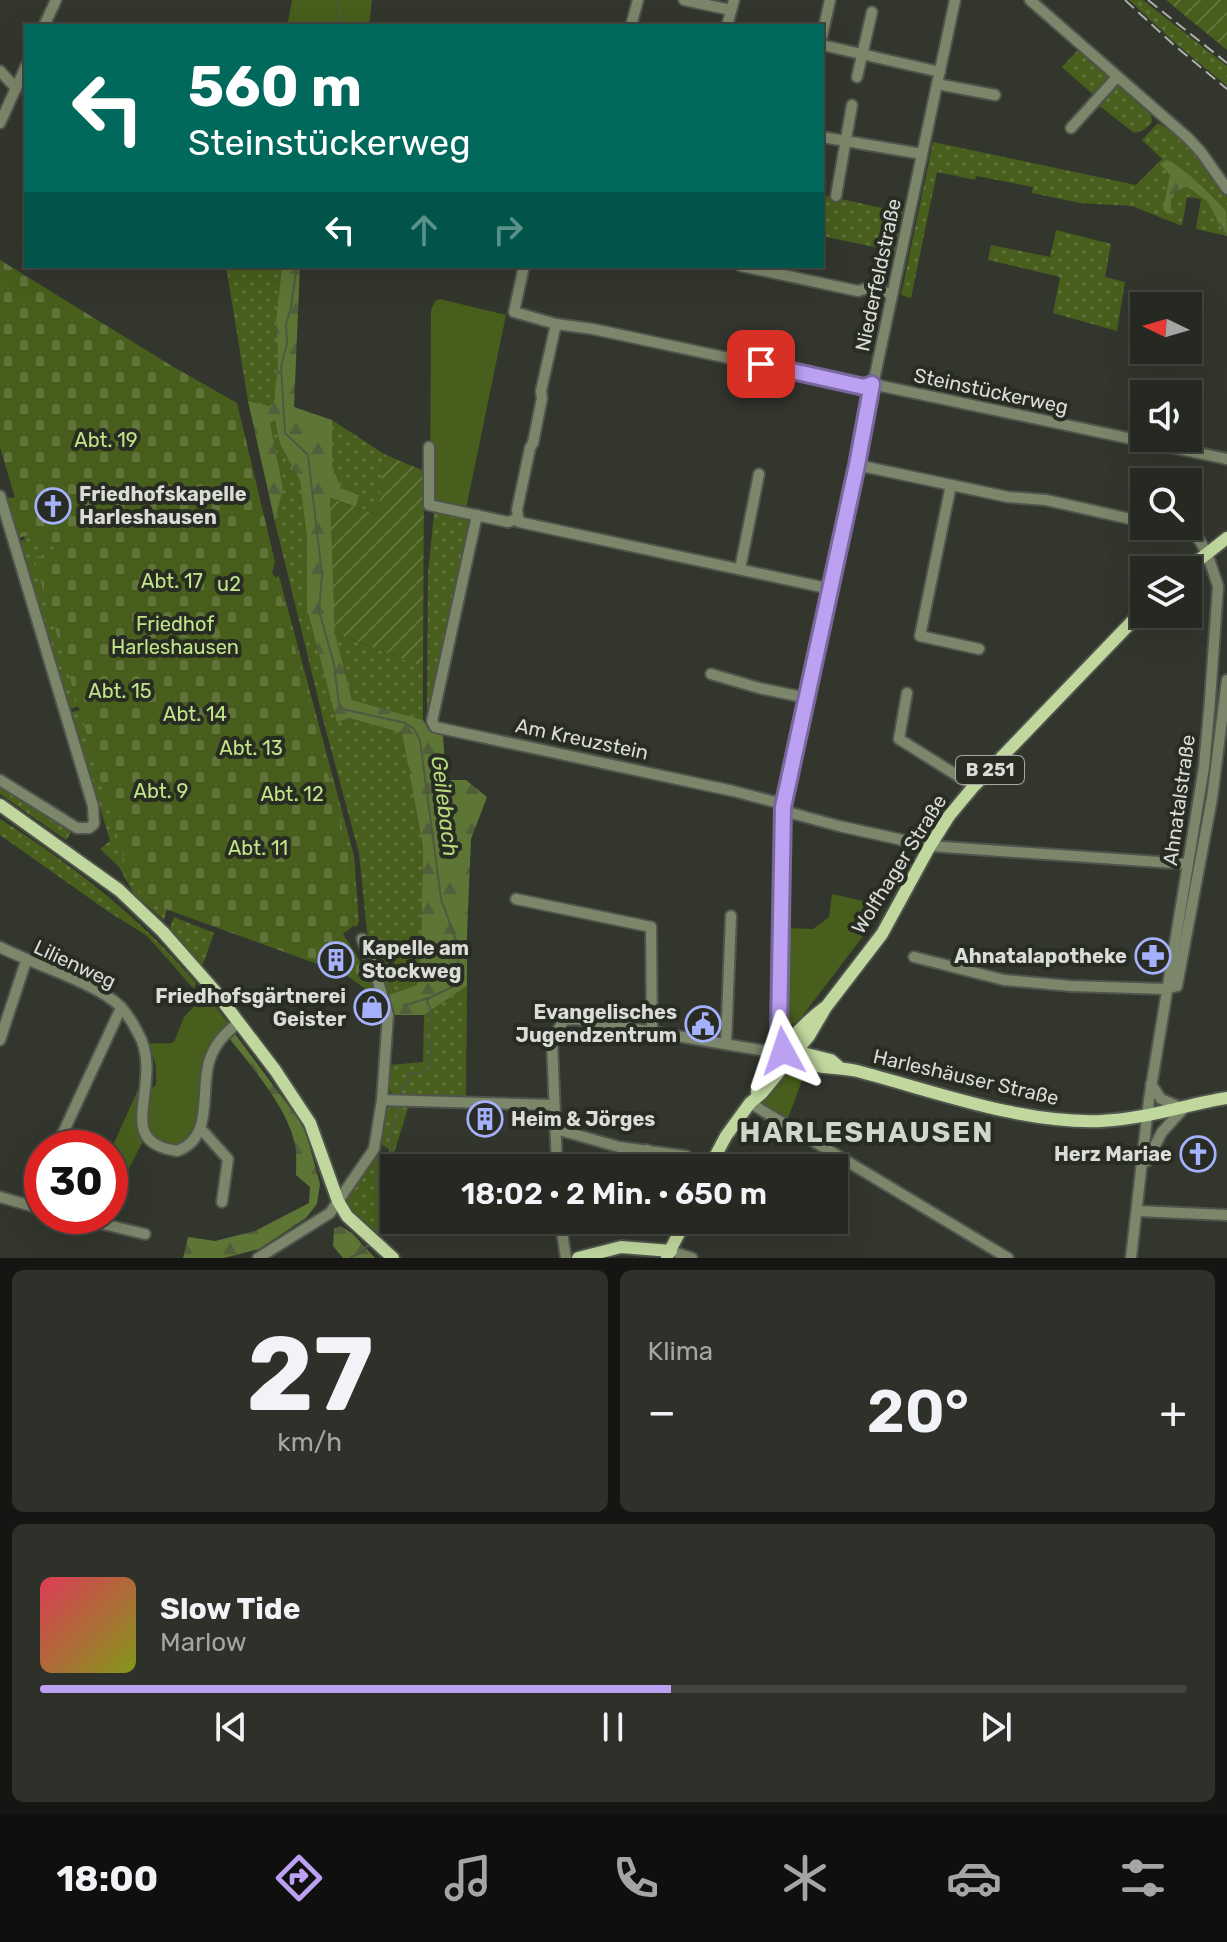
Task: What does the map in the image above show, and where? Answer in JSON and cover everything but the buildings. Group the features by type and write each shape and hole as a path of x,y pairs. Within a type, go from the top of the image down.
{"main road":[{"path":"1202,557 1227,538"},
{"name":"Wolfhager Straße","path":"716,1154 767,1072 818,1023 826,1007 882,934 949,816 1130,624"},
{"path":"0,805 119,890 163,932 275,1070 310,1123 338,1201 347,1216 393,1258"},
{"name":"Wolfhager Straße","path":"753,1099 762,1093 790,1053"},
{"name":"Harleshäuser Straße","path":"790,1053 804,1065"},
{"name":"Harleshäuser Straße","path":"790,1053 831,1060 839,1067"},
{"name":"Harleshäuser Straße","path":"781,1069 804,1065 839,1067 1041,1117 1092,1121 1147,1117 1227,1098"},
{"path":"578,1258 621,1247 668,1254 679,1234"}],"street":[{"path":"45,24 56,0"},
{"path":"632,24 638,0"},
{"path":"684,0 733,5"},
{"path":"824,27 830,0"},
{"name":"Niederfeldstraße","path":"790,1053 779,1030 783,807 955,0"},
{"path":"1030,0 1188,138 1227,189"},
{"path":"857,77 872,12"},
{"path":"824,45 940,72"},
{"path":"0,123 24,70"},
{"path":"0,71 16,88"},
{"path":"1071,128 1117,77"},
{"path":"937,84 995,95"},
{"path":"836,196 852,105"},
{"path":"824,137 922,154"},
{"name":"Steinstückerweg","path":"524,268 514,312 556,324 593,329 864,387 872,384 1227,459"},
{"path":"750,268 858,291 868,288 892,294"},
{"path":"429,447 429,505 508,522 517,514 556,324"},
{"path":"857,465 1130,519"},
{"path":"740,569 759,474"},
{"path":"951,485 920,636 979,649"},
{"path":"0,496 3,516 93,806 94,824 89,828 77,828 0,780"},
{"path":"517,514 522,523 831,589"},
{"name":"Am Kreuzstein","path":"477,515 432,721 434,726 733,791 775,802 791,813 930,846 1188,864"},
{"path":"1199,540 1207,553"},
{"name":"Ahnatalstraße","path":"1131,1258 1151,1084 1204,767 1222,615 1218,581 1207,553"},
{"path":"711,674 807,698"},
{"name":"Ahnatalstraße","path":"1166,989 1177,986 1185,952 1212,798 1227,680"},
{"path":"907,693 899,739 974,786"},
{"path":"1210,700 1226,702"},
{"path":"516,899 651,927 652,1031"},
{"path":"726,1044 731,916"},
{"path":"258,1258 330,1213 374,1149 382,1100 388,1015 362,939"},
{"name":"Lilienweg","path":"0,947 105,996 121,1008 138,1033 147,1059 142,1123 146,1135 162,1148 177,1151 193,1142 201,1129"},
{"path":"914,957 1004,980 1166,989"},
{"path":"0,1040 26,961"},
{"path":"64,1130 121,1008"},
{"path":"557,1154 552,1040 564,1020 576,1019 790,1053"},
{"path":"222,1202 228,1159 201,1129 209,1063 221,1036 238,1023"},
{"path":"1143,1170 1162,1132 1184,1108 1161,1099 1151,1084"},
{"path":"753,1099 1008,1258"},
{"path":"382,1100 554,1105"},
{"path":"556,1129 596,1142 673,1154"},
{"path":"646,1154 647,1150"},
{"path":"0,1197 24,1203"},
{"path":"1137,1211 1227,1215"},
{"path":"128,1230 145,1234"},
{"path":"562,1234 566,1258"},
{"path":"668,1254 692,1258"}],"green space":[{"path":"292,0 372,0 369,24 287,24"},
{"path":"1129,0 1143,0 1227,66 1227,86 1175,43"},
{"path":"1166,0 1227,0 1227,50"},
{"path":"1081,50 1109,78 1096,97 1062,67"},
{"path":"1116,85 1143,104 1142,107 1151,115 1152,122 1144,130 1134,133 1097,104"},
{"path":"1158,123 1197,156 1223,189 1227,198 1227,236 1196,229 1201,199 1187,197 1182,226 1132,206 1080,203 1032,193 1033,187 937,172 911,298 901,295 933,142 1136,185 1162,159 1142,140"},
{"path":"1167,160 1189,175 1226,211 1227,235 1208,202 1188,187 1179,188 1171,198 1171,213 1163,209 1170,175 1160,164"},
{"path":"824,195 906,213 898,252 824,236"},
{"path":"1056,230 1111,244 1105,277 1125,282 1117,331 1053,313 1060,277 988,260 991,245 1050,257"},
{"name":"Friedhof Harleshausen","path":"0,260 237,403 275,562 272,573 277,579 350,858 354,925 343,934 376,987 368,991 345,974 146,902 128,872 34,558 59,550 36,533 18,538 5,497 15,498 0,447"},
{"path":"226,268 282,268 276,319 278,360 274,403 269,406 248,401"},
{"path":"282,268 300,268 294,407 332,420 332,465 341,488 359,495 356,507 331,498 335,633 352,700 423,720 430,732 443,735 446,780 466,780 487,797 471,839 467,986 424,1015 393,1015 388,995 417,985 421,950 423,847 402,733 349,718 337,722 307,608 307,536 300,481 280,444 275,420 270,423 283,488 275,522 248,401 269,406 274,403 278,360 276,319"},
{"path":"440,299 506,315 466,509 433,502 430,496 431,310 435,301"},
{"path":"275,420 280,444 300,481 337,722 349,718 402,733 423,847 421,950 417,985 388,995 367,932 359,853 275,522 283,488 270,423"},
{"path":"332,420 384,454 378,515 356,507 359,495 341,488 332,465"},
{"path":"384,454 424,471 423,667 335,633 330,498 378,515"},
{"path":"443,510 465,515 471,520 431,715 428,715 428,573 434,513"},
{"path":"36,533 59,550 35,559 79,706 70,709 19,541"},
{"path":"279,576 354,856 359,921 354,927 350,858 276,577"},
{"path":"335,633 423,667 423,720 352,700"},
{"path":"80,710 146,902 167,909 164,920 134,894 119,867 100,849 110,841 72,712"},
{"path":"0,783 73,830 66,840 0,794"},
{"path":"0,819 53,854 129,914 196,983 194,989 147,936 0,835"},
{"path":"832,894 886,906 797,1023 783,1025 785,928 813,929 829,917"},
{"path":"174,917 214,933 202,967 170,928"},
{"path":"467,986 466,1099 395,1097 387,1087 389,1065 423,1062 424,1015"},
{"path":"206,994 228,1023 205,1060 200,1111 193,1135 185,1143 167,1145 148,1129 147,1109 152,1088 156,1085 156,1066 149,1044 174,1042 184,1017"},
{"path":"235,1034 306,1133 320,1184 317,1204 306,1218 259,1249 224,1258 183,1258 188,1237 215,1241 255,1231 309,1203 310,1187 296,1175 296,1148 285,1116 268,1088 229,1038"},
{"path":"805,1072 787,1121 760,1105 785,1076"},
{"path":"141,1083 136,1118 144,1139 128,1171 128,1130 120,1130"},
{"path":"393,1104 409,1105 394,1153 381,1144 385,1111"},
{"path":"376,1153 380,1154 380,1234 382,1234 379,1239 345,1202"},
{"path":"340,1226 352,1233 375,1258 343,1258 333,1246 334,1229"}],"waterway":[{"name":"Geilebach","path":"338,0 342,24"},
{"name":"Geilebach","path":"295,268 286,324 287,344 281,366 285,433 308,455 322,575 319,611 334,664 339,705 342,709 406,723 420,740 441,899 455,937 458,962 452,987 429,998 427,1002 432,1012 428,1020 432,1026 425,1038 432,1045 430,1066 420,1074 408,1072 408,1083 402,1087 401,1095"},
{"path":"403,1006 428,998"},
{"name":"Geilebach","path":"377,1234 384,1206 375,1183 390,1151 390,1138 400,1105"},
{"name":"Geilebach","path":"350,1258 362,1252 371,1242"}],"railway":[{"path":"1125,0 1227,89"},
{"path":"1148,0 1227,63"}],"place":[{"name":"Friedhofskapelle Harleshausen","path":"53,506"},
{"name":"Ahnatalapotheke","path":"1153,956"},
{"name":"Kapelle am Stockweg","path":"336,960"},
{"name":"Friedhofsgärtnerei Geister","path":"372,1007"},
{"name":"Evangelisches Jugendzentrum","path":"703,1024"},
{"name":"Heim & Jörges","path":"485,1119"},
{"name":"Herz Mariae","path":"1198,1154"}],"district":[{"name":"HARLESHAUSEN","path":"867,1132"}],"route":[{"path":"761,364 864,387 872,384 783,807 779,1041 783,1051"}],"park label":[{"name":"Abt. 19","path":"106,440"},
{"name":"Abt. 17","path":"172,581"},
{"name":"u2","path":"229,584"},
{"name":"Abt. 15","path":"120,691"},
{"name":"Abt. 14","path":"195,714"},
{"name":"Abt. 13","path":"251,748"},
{"name":"Abt. 9","path":"161,791"},
{"name":"Abt. 12","path":"292,794"},
{"name":"Abt. 11","path":"258,848"}]}
